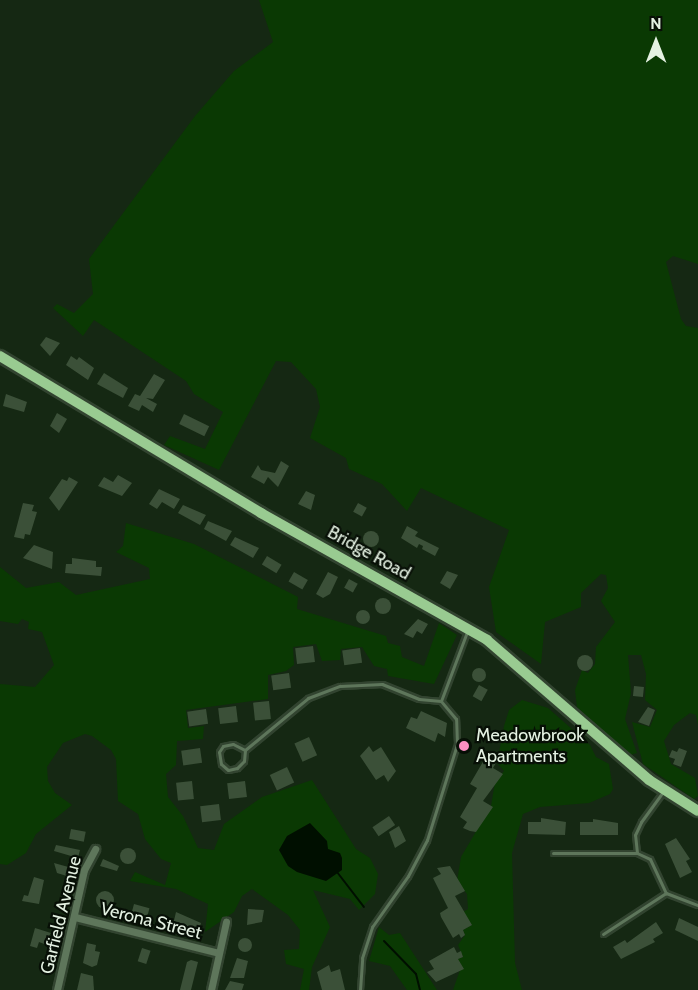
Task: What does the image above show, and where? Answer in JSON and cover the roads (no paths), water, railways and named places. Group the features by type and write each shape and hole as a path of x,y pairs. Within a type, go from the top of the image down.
{"main road":[{"name":"Bridge Road","path":"0,356 261,513 468,628 525,670 664,791 698,811"}],"street":[{"name":"Garfield Avenue","path":"57,990 85,869 95,849"},
{"name":"Verona Street","path":"75,917 219,953"},
{"path":"211,990 226,922"}],"lane":[{"path":"441,701 468,628"},
{"path":"245,750 233,744 223,746 219,752 220,764 228,770 237,768 244,761 245,750 308,698 340,686 382,684 419,699 441,701 456,719 457,744 427,840 408,876 372,927 362,958 360,990"},
{"path":"637,853 635,835 641,822 664,791"},
{"path":"553,853 637,853 650,859 666,893 698,905"},
{"path":"603,934 666,893"}],"waterway":[{"path":"337,872 364,907"},
{"path":"384,941 416,974 420,990"}],"place":[{"name":"Meadowbrook Apartments","path":"464,746"}]}
